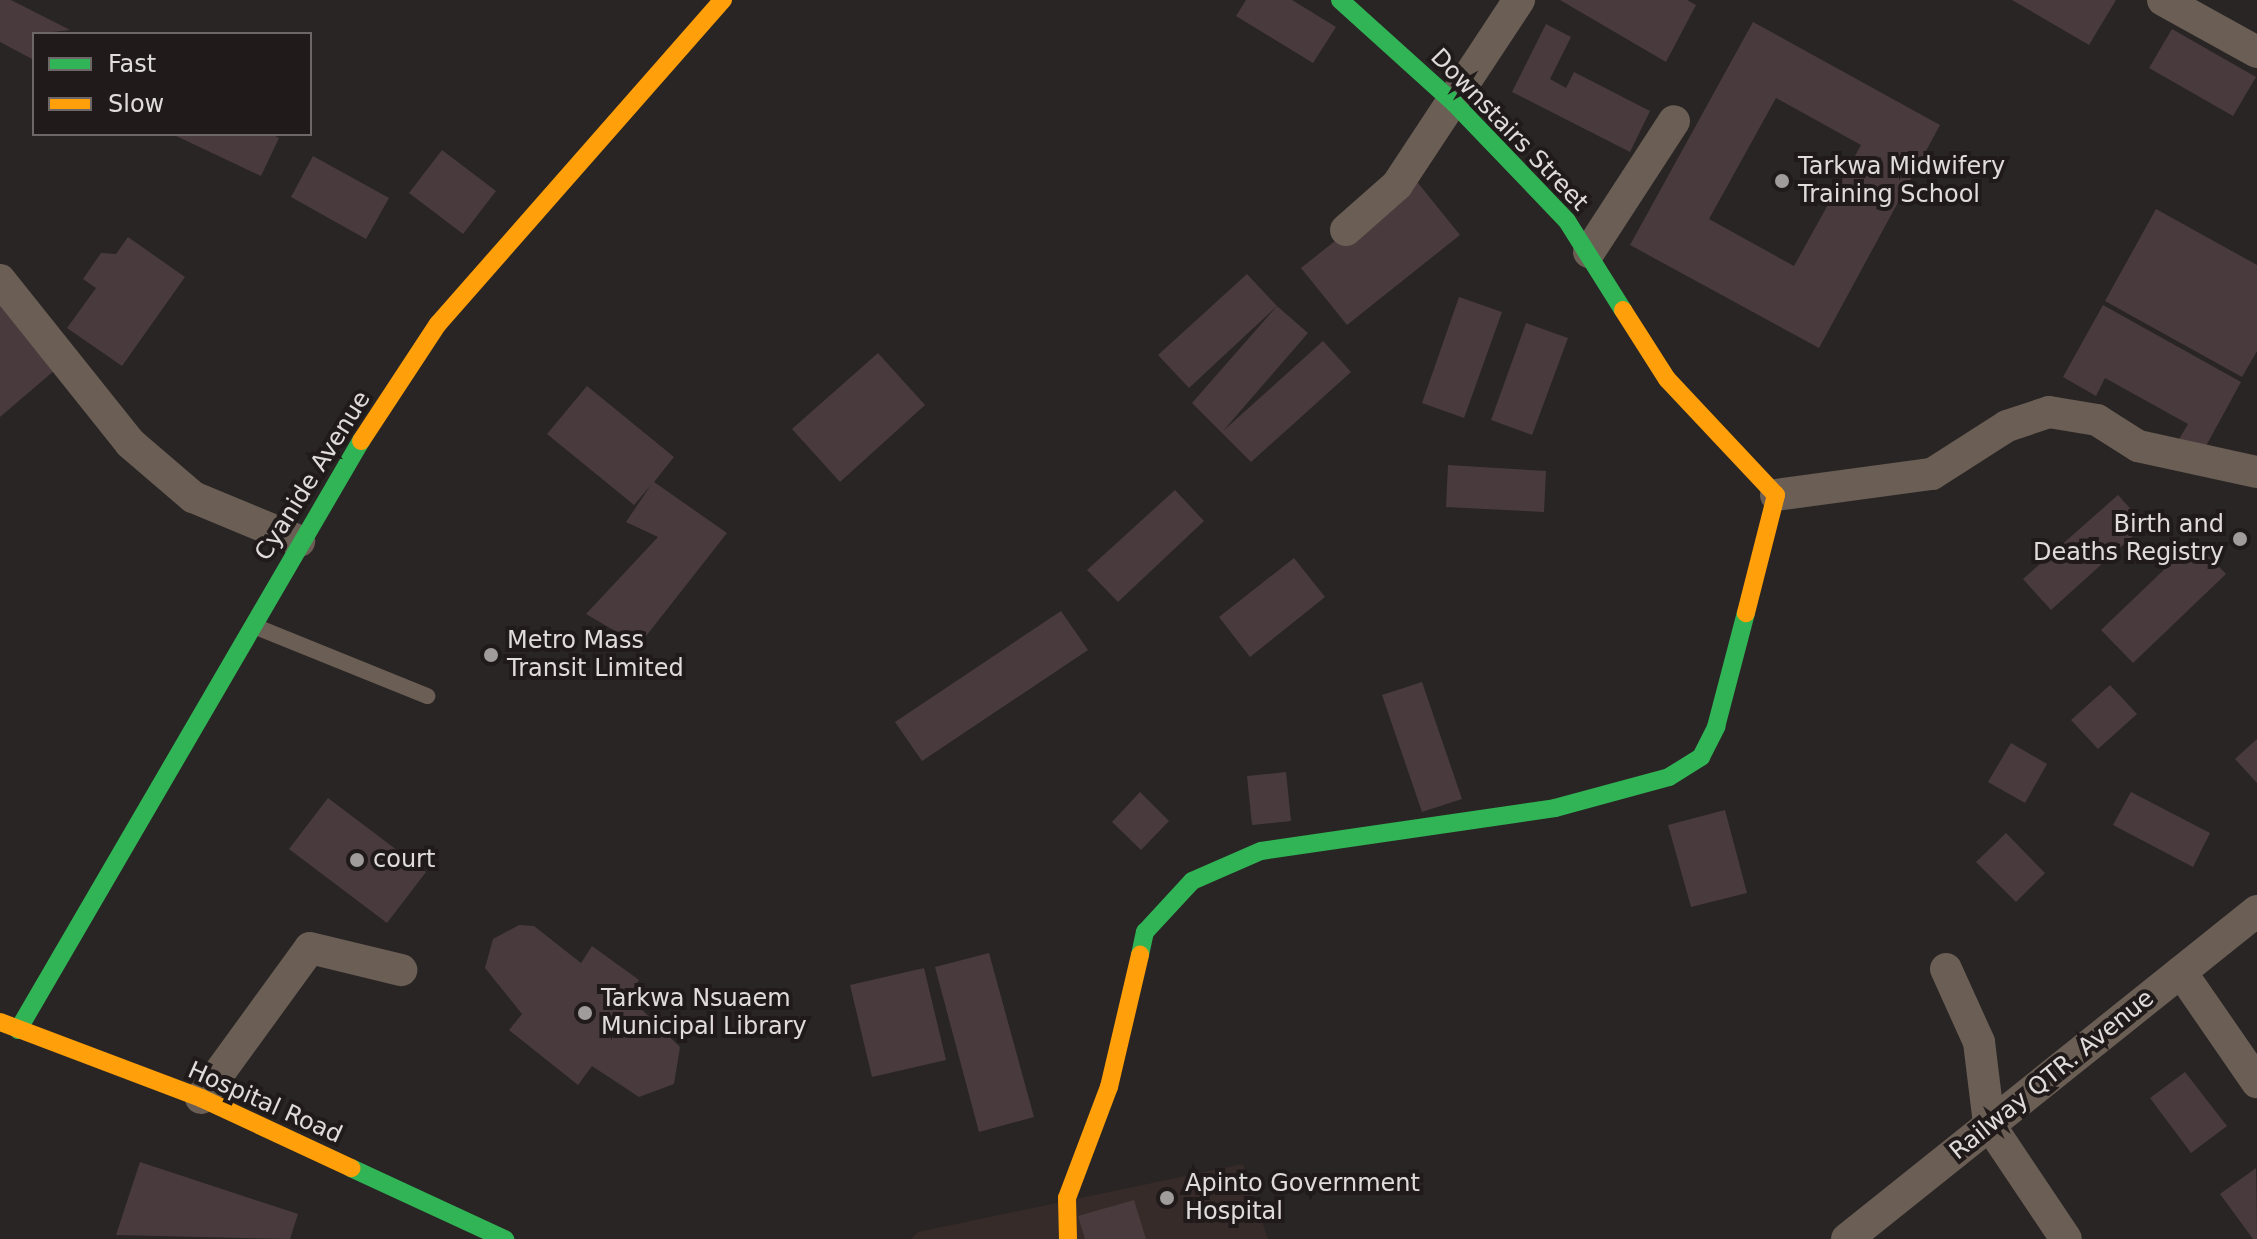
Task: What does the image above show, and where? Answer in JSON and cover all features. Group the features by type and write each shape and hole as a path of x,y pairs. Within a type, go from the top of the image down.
{"street":[{"name":"Cyanide Avenue","path":"18,1030 299,541 438,324 723,0"},
{"name":"Downstairs Street","path":"1340,0 1454,103 1589,252 1667,379 1776,495"},
{"path":"1346,230 1397,185 1454,103 1519,0"},
{"path":"2163,0 2257,52"},
{"path":"1589,252 1674,121"},
{"path":"0,280 130,443 193,497 299,541"},
{"path":"1068,1239 1067,1198 1109,1087 1145,932 1192,881 1261,851 1555,808 1669,777 1701,757 1716,727 1776,495 1932,474 2007,426 2049,412 2097,420 2138,446 2256,472"},
{"name":"Railway QTR. Avenue","path":"1847,1239 2257,911"},
{"path":"201,1098 310,948 401,970"},
{"path":"1946,969 1979,1042 1989,1124 2066,1239"},
{"path":"2181,972 2257,1082"},
{"name":"Hospital Road","path":"0,1022 201,1098 505,1239"}],"lane":[{"path":"252,625 427,696"}],"shaded area":[{"name":"Apinto Government Hospital","path":"1243,1164 1268,1239 911,1239 918,1232"}],"building":[{"path":"0,0 11,0 70,30 32,32 32,59 0,42"},
{"path":"1246,0 1292,0 1336,27 1313,63 1236,16"},
{"path":"1560,0 1687,0 1696,5 1666,62"},
{"path":"2012,0 2116,0 2089,45"},
{"path":"1753,22 1940,125 1819,348 1630,245","holes":["1776,98 1861,145 1794,266 1709,219"]},
{"path":"1546,24 1571,37 1550,79 1566,88 1574,72 1650,111 1630,152 1512,92"},
{"path":"2172,29 2256,77 2233,116 2149,68"},
{"path":"176,136 275,136 279,138 261,176"},
{"path":"442,150 496,191 463,234 409,193"},
{"path":"313,156 389,198 366,239 291,197"},
{"path":"1414,178 1460,235 1347,325 1301,268"},
{"path":"2156,209 2257,265 2257,351 2242,377 2105,301"},
{"path":"128,237 185,277 122,366 67,328 96,288 83,279 101,253 116,254"},
{"path":"1247,274 1277,306 1189,388 1158,355"},
{"path":"0,293 62,364 0,417"},
{"path":"1459,297 1502,312 1464,418 1422,403"},
{"path":"2103,305 2241,382 2201,455 2178,441 2188,424 2105,378 2096,396 2063,377"},
{"path":"1277,306 1308,333 1223,431 1323,341 1351,372 1251,462 1192,403"},
{"path":"1526,323 1568,338 1532,435 1491,420"},
{"path":"878,353 925,405 840,482 792,429"},
{"path":"587,386 674,457 654,482 727,533 639,645 586,614 658,537 626,522 651,485 634,505 547,434"},
{"path":"1448,465 1546,471 1544,512 1446,507"},
{"path":"1175,490 1204,521 1118,602 1087,570"},
{"path":"2118,495 2145,525 2051,610 2023,579"},
{"path":"2194,541 2226,574 2133,663 2101,630"},
{"path":"1294,558 1325,597 1250,657 1219,617"},
{"path":"1061,611 1088,650 922,761 895,722"},
{"path":"1422,682 1462,799 1422,812 1382,695"},
{"path":"2110,685 2137,714 2098,749 2071,720"},
{"path":"2257,739 2257,783 2235,759"},
{"path":"2011,743 2047,764 2025,803 1988,782"},
{"path":"1286,772 1291,821 1252,825 1247,776"},
{"path":"1140,792 1169,821 1141,850 1112,822"},
{"path":"2131,792 2210,833 2193,867 2113,825"},
{"name":"court","path":"328,798 426,872 387,923 289,849"},
{"path":"1725,810 1747,893 1691,907 1668,825"},
{"path":"2006,833 2045,873 2016,902 1976,862"},
{"path":"519,925 534,926 581,963 592,946 639,980 628,996 680,1047 674,1084 639,1097 592,1066 578,1085 509,1030 522,1014 485,968 493,939"},
{"path":"989,953 1034,1117 979,1132 935,967"},
{"path":"924,968 946,1060 872,1077 850,985"},
{"path":"2185,1072 2227,1126 2191,1153 2150,1098"},
{"path":"140,1162 298,1214 290,1239 116,1235"},
{"path":"2256,1168 2257,1239 2253,1239 2220,1194"},
{"path":"1134,1200 1146,1239 1085,1239 1078,1216"}],"traffic: fast":[{"path":"1340,0 1454,103 1567,221 1623,310"},
{"path":"18,1030 361,441"},
{"path":"1140,955 1145,932 1192,881 1261,851 1555,808 1669,777 1701,757 1716,727 1746,613"},
{"path":"351,1168 505,1239"}],"traffic: slow":[{"path":"361,441 438,324 723,0"},
{"path":"1623,310 1667,379 1776,495 1746,613"},
{"path":"1068,1239 1067,1198 1109,1087 1140,955"},
{"path":"0,1022 201,1098 351,1168"}],"place":[{"name":"Tarkwa Midwifery Training School","path":"1782,181"},
{"name":"Birth and Deaths Registry","path":"2240,539"},
{"name":"Metro Mass Transit Limited","path":"491,655"},
{"name":"court","path":"357,860"},
{"name":"Tarkwa Nsuaem Municipal Library","path":"585,1013"},
{"name":"Apinto Government Hospital","path":"1167,1198"}]}
